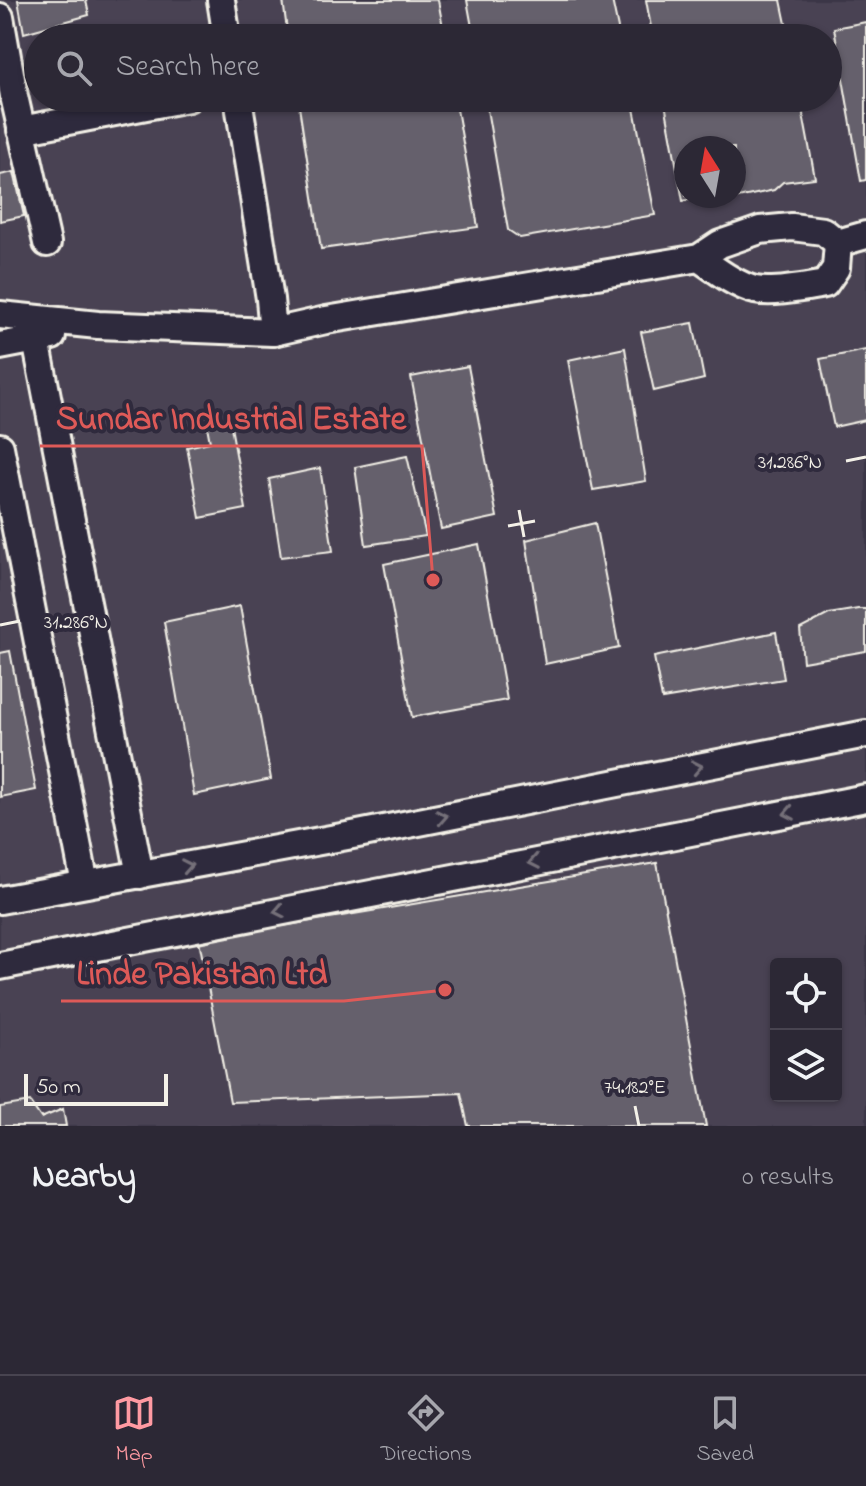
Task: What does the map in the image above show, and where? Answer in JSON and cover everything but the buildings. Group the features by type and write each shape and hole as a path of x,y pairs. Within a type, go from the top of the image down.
{"street":[{"path":"221,0 225,24"},
{"path":"0,17 7,97 21,130 47,243"},
{"path":"21,130 115,112"},
{"path":"240,112 273,332"},
{"path":"0,315 98,325 273,332 326,320 699,258 720,244 760,230 823,231 838,243"},
{"path":"838,243 866,235"},
{"path":"699,258 721,274 755,290 800,288 825,284 836,268 838,243"},
{"path":"0,346 98,325"},
{"path":"36,340 140,875"},
{"path":"0,447 85,884"},
{"path":"0,900 866,734"},
{"path":"0,966 866,798"}],"shaded area":[{"path":"0,0 866,0 866,1126 0,1126"}],"place":[{"name":"Sundar Industrial Estate","path":"433,580"},
{"name":"Linde Pakistan Ltd","path":"445,990"}]}
